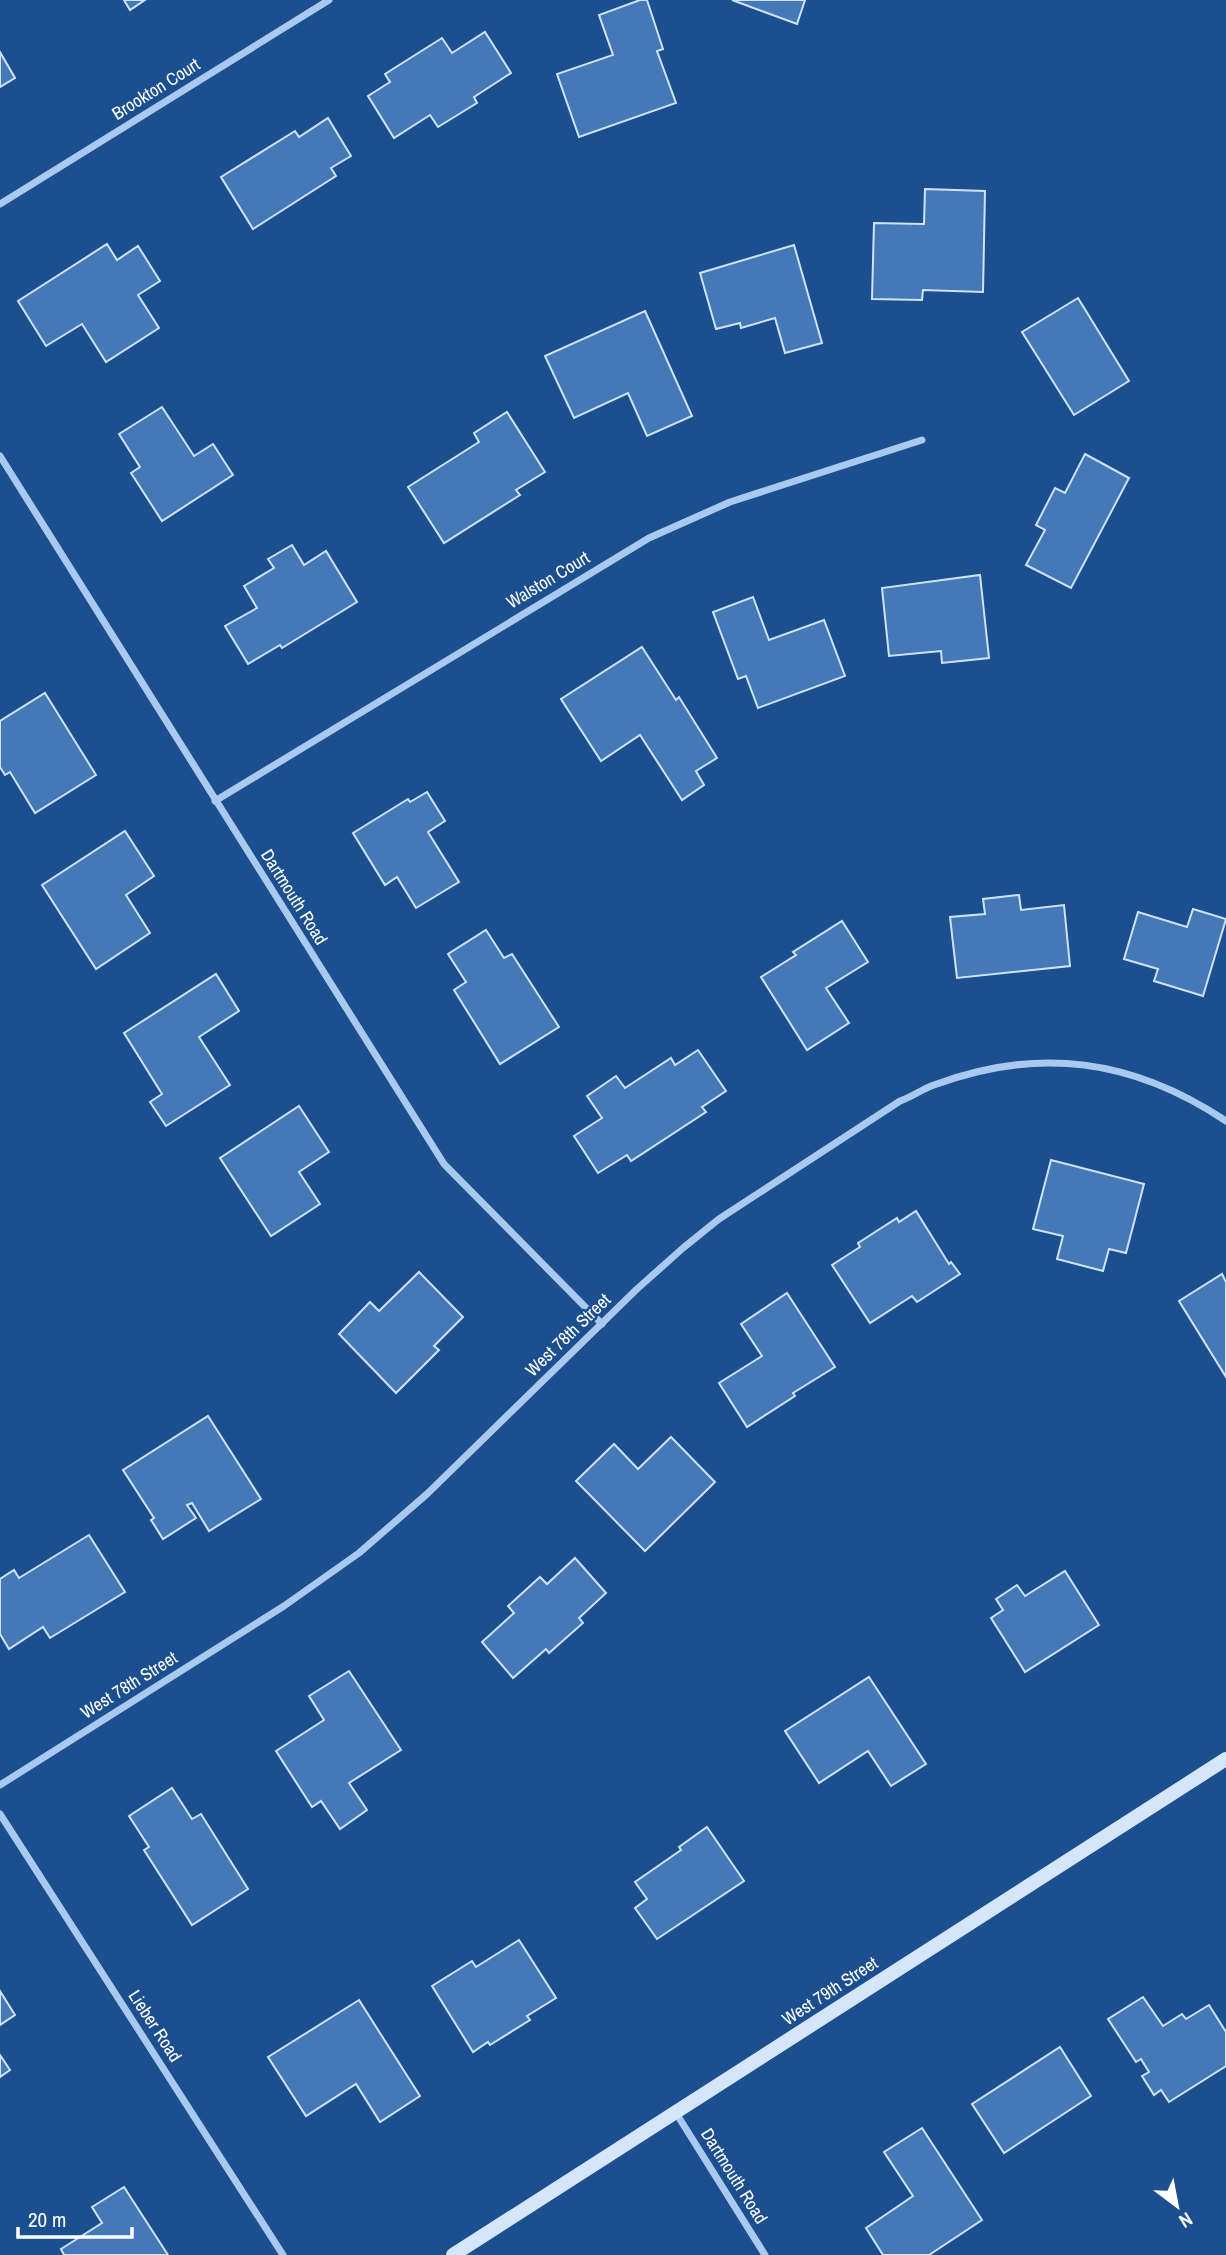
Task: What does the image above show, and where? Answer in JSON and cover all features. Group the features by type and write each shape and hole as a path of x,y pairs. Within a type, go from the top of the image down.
{"main road":[{"name":"West 79th Street","path":"453,2255 1226,1759"}],"street":[{"name":"Brookton Court","path":"0,204 329,0"},
{"name":"Walston Court","path":"215,801 649,538 730,502 922,440"},
{"name":"Dartmouth Road","path":"0,456 444,1164 602,1324"},
{"name":"West 78th Street","path":"0,1785 284,1606 359,1553 428,1494 602,1324 674,1256 719,1219 884,1111 932,1085 1001,1066 1073,1062 1126,1073 1178,1092 1226,1121"},
{"name":"Lieber Road","path":"0,1814 283,2255"},
{"name":"Dartmouth Road","path":"676,2113 765,2255"}],"building":[{"path":"124,0 145,0 130,10"},
{"path":"647,0 663,49 657,51 676,103 579,137 557,74 613,55 599,15"},
{"path":"732,0 805,0 797,24"},
{"path":"485,32 511,73 474,97 477,103 438,127 430,115 394,138 368,96 390,82 385,74 442,38 452,53"},
{"path":"0,52 15,78 0,87"},
{"path":"328,118 351,156 331,168 336,176 253,229 221,177 295,131 299,137"},
{"path":"925,189 985,191 983,292 923,290 922,300 872,299 874,223 924,224"},
{"path":"107,244 117,260 138,246 160,281 138,295 159,328 106,362 82,324 46,346 18,301"},
{"path":"794,245 822,343 785,353 775,318 741,328 740,323 716,329 700,273"},
{"path":"1078,298 1129,381 1074,415 1022,332"},
{"path":"645,311 692,416 647,436 628,393 574,418 545,356"},
{"path":"162,407 194,456 213,444 233,475 162,521 131,473 140,467 119,434"},
{"path":"507,412 545,472 516,490 520,495 444,543 408,487 479,442 474,433"},
{"path":"1085,454 1129,478 1071,588 1026,565 1045,530 1036,525 1055,488 1065,493"},
{"path":"292,545 304,565 326,551 357,602 282,648 280,645 248,664 225,626 257,608 244,586 274,568 268,559"},
{"path":"980,575 989,658 942,663 941,651 889,656 882,588"},
{"path":"753,597 769,640 824,620 845,676 758,708 746,676 738,679 713,612"},
{"path":"642,647 676,700 679,697 717,758 696,771 704,785 682,800 640,735 601,761 561,699"},
{"path":"45,693 96,775 35,813 10,772 5,775 0,767 0,721"},
{"path":"427,792 445,821 428,832 459,882 416,908 397,877 385,885 353,833 408,799 410,802"},
{"path":"125,831 154,876 126,895 150,933 96,969 42,885"},
{"path":"1019,895 1021,910 1064,905 1070,966 957,978 950,917 985,914 983,899"},
{"path":"1193,909 1226,919 1203,996 1154,981 1158,969 1124,959 1138,912 1187,927"},
{"path":"842,921 868,962 826,988 849,1023 807,1050 761,977 796,955 793,952"},
{"path":"486,930 504,958 512,954 559,1027 500,1064 454,990 466,982 448,954"},
{"path":"216,974 239,1011 199,1037 230,1085 166,1126 150,1102 162,1094 124,1033"},
{"path":"698,1050 726,1091 702,1107 706,1112 631,1161 627,1155 598,1173 574,1136 602,1118 587,1096 616,1076 625,1088 671,1058 675,1065"},
{"path":"299,1106 329,1152 299,1172 320,1204 271,1236 220,1158"},
{"path":"1051,1160 1144,1184 1126,1253 1109,1249 1103,1271 1057,1259 1063,1236 1033,1229"},
{"path":"916,1211 949,1264 951,1262 960,1274 917,1302 912,1296 870,1323 832,1265 860,1247 858,1243 897,1218 899,1222"},
{"path":"419,1272 463,1317 434,1346 439,1350 396,1393 339,1334 370,1302 379,1311"},
{"path":"1222,1274 1226,1282 1226,1377 1179,1301"},
{"path":"787,1293 835,1367 793,1393 795,1396 747,1427 719,1383 762,1356 741,1324"},
{"path":"208,1416 261,1499 209,1531 192,1503 187,1505 196,1518 163,1539 151,1520 154,1518 123,1470"},
{"path":"671,1437 715,1482 645,1551 576,1481 614,1444 638,1469"},
{"path":"89,1535 125,1592 50,1638 43,1627 9,1649 0,1634 0,1579 14,1570 19,1578"},
{"path":"575,1558 606,1593 579,1618 583,1623 549,1653 546,1649 513,1678 482,1642 514,1613 508,1606 540,1577 547,1584"},
{"path":"1065,1571 1099,1625 1025,1672 991,1618 1003,1610 996,1599 1017,1585 1025,1596"},
{"path":"349,1671 401,1750 349,1783 367,1810 340,1829 321,1801 312,1807 276,1751 324,1720 309,1696"},
{"path":"869,1677 926,1764 891,1786 868,1751 819,1783 785,1731"},
{"path":"172,1788 192,1819 201,1814 248,1889 192,1925 144,1850 149,1847 129,1816"},
{"path":"707,1827 744,1881 657,1939 635,1908 647,1899 635,1882 681,1850 679,1847"},
{"path":"519,1940 556,1998 527,2016 530,2020 490,2045 488,2042 473,2052 432,1986 472,1961 476,1967"},
{"path":"0,1991 15,2015 0,2025"},
{"path":"1143,1997 1163,2026 1182,2014 1186,2019 1209,2005 1226,2032 1226,2066 1169,2102 1161,2090 1154,2095 1142,2076 1149,2072 1141,2059 1136,2062 1108,2019"},
{"path":"359,2000 420,2096 380,2122 356,2084 306,2116 268,2057"},
{"path":"1060,2047 1091,2096 1004,2153 972,2104"},
{"path":"0,2055 10,2070 0,2077"},
{"path":"922,2128 982,2220 929,2255 883,2255 866,2228 913,2196 884,2152"},
{"path":"124,2187 168,2255 64,2255 61,2249 102,2223 92,2207"}]}
